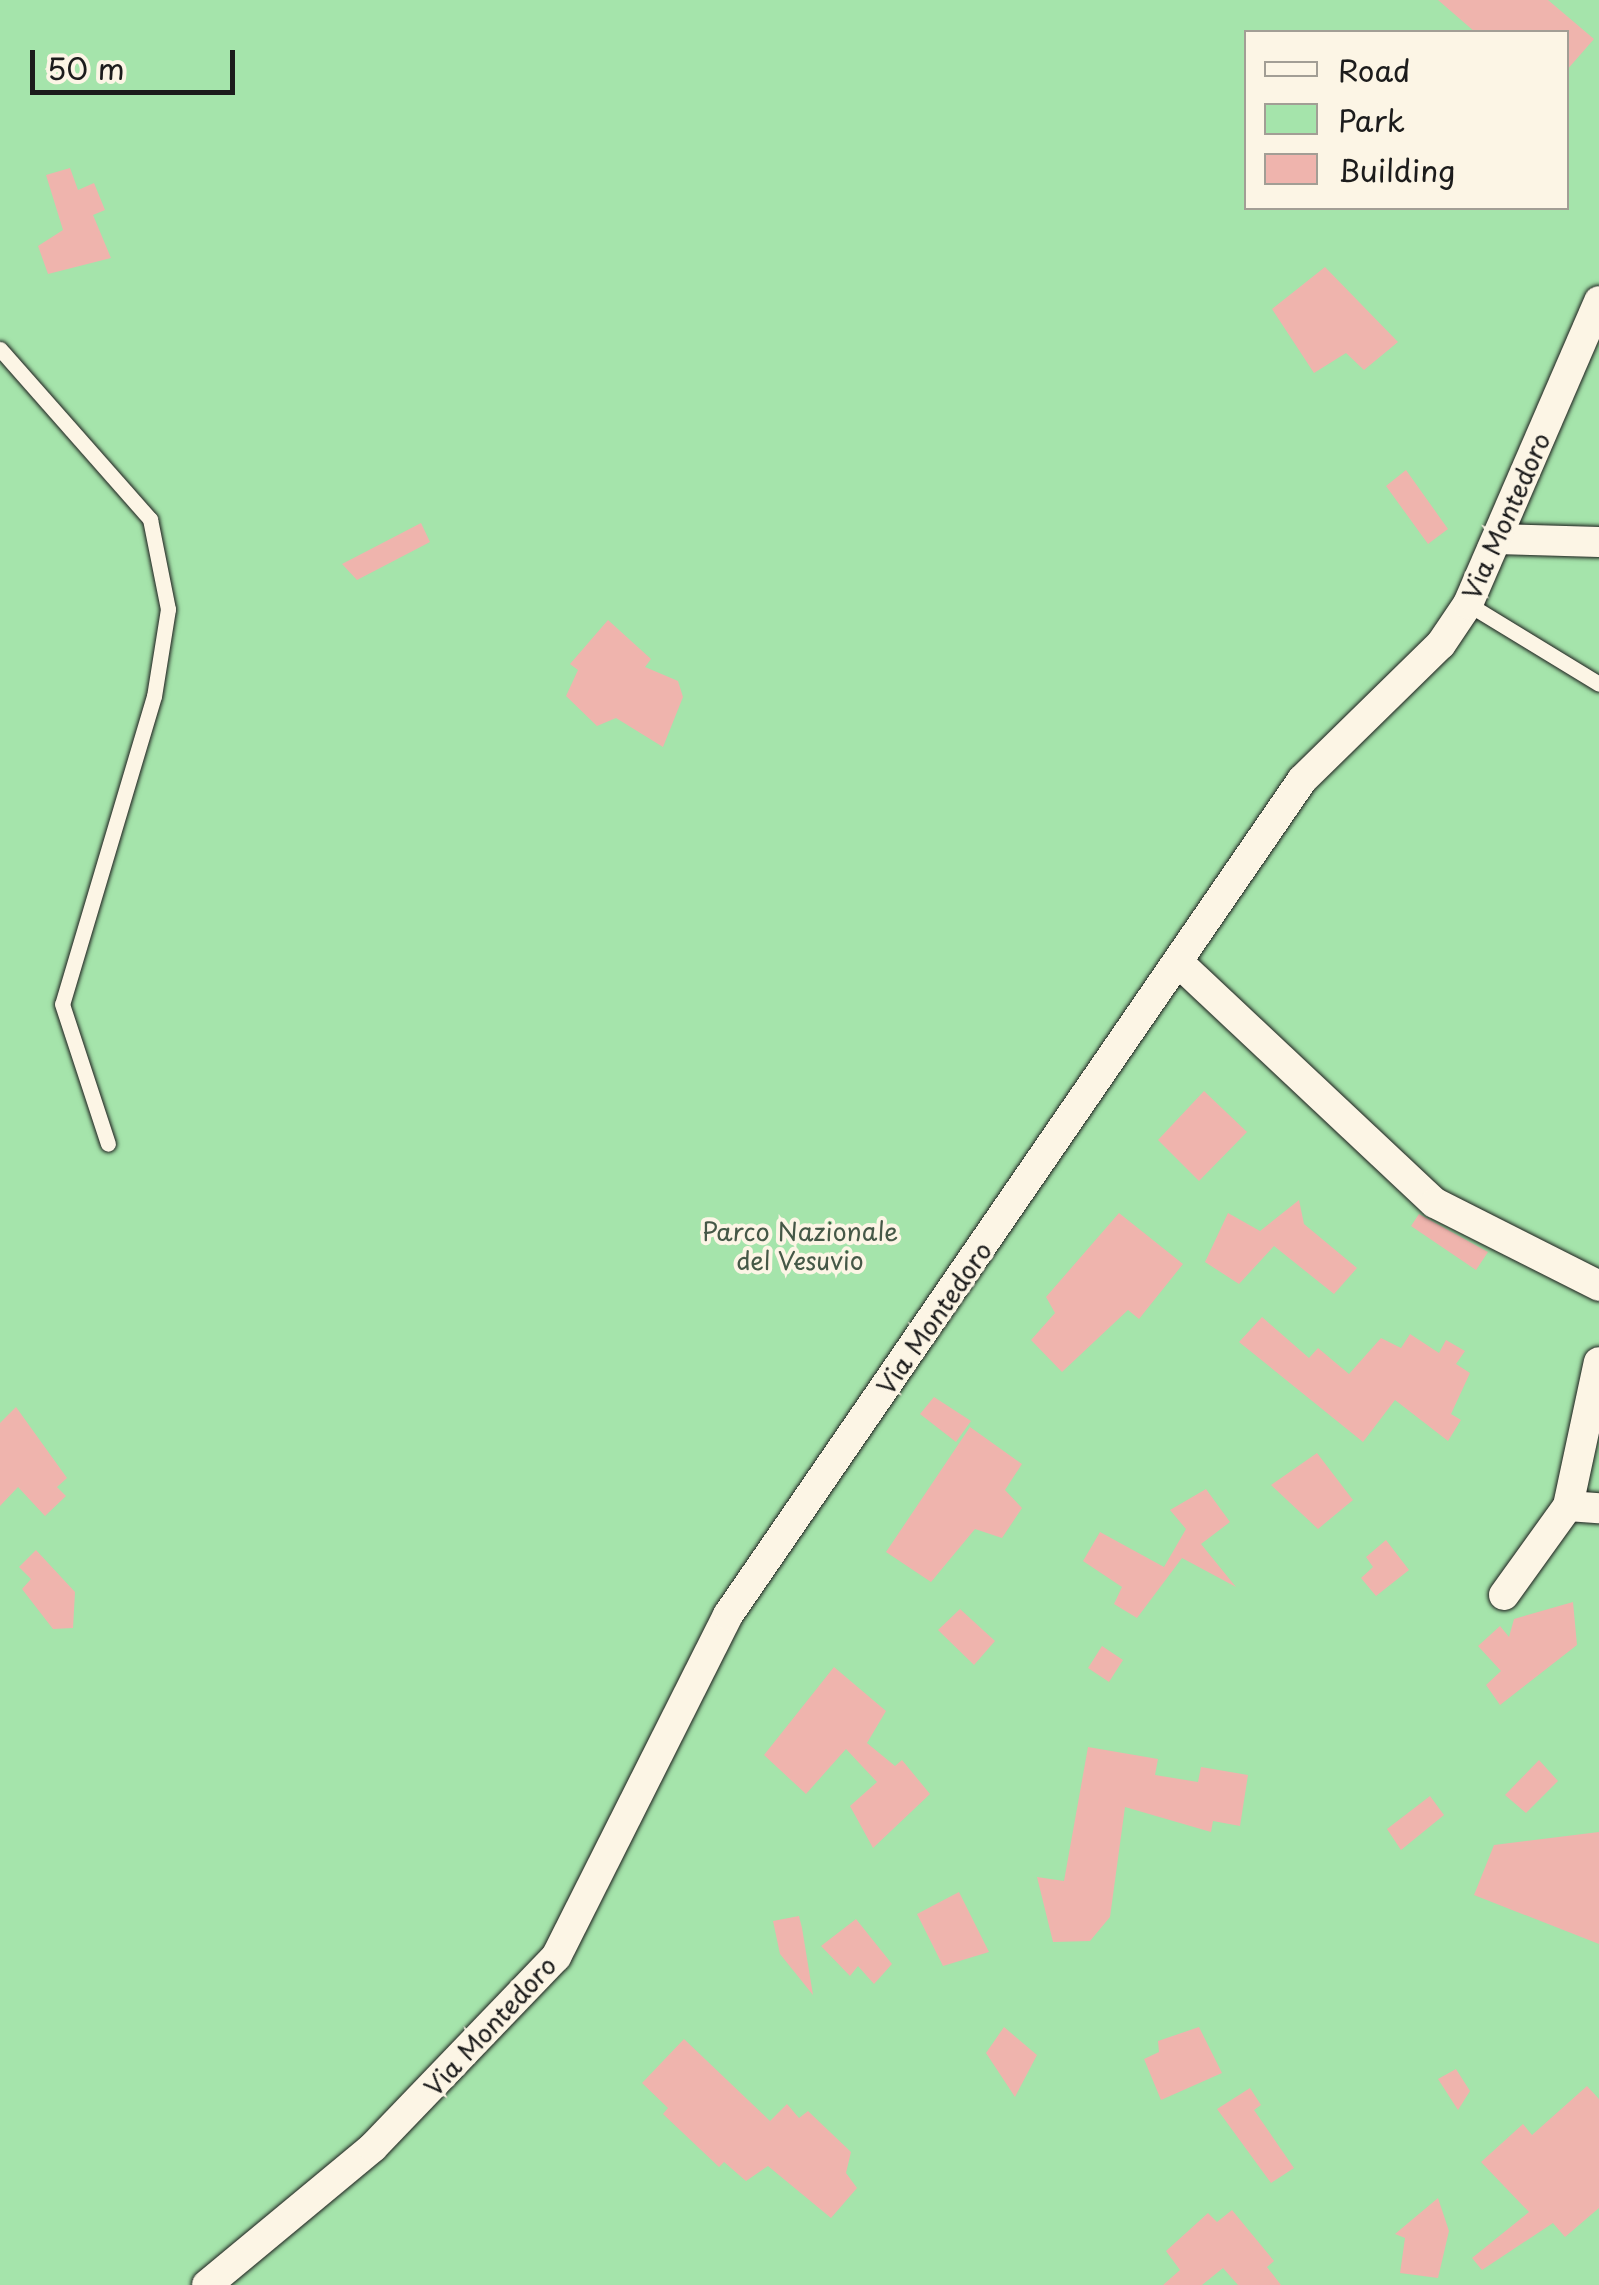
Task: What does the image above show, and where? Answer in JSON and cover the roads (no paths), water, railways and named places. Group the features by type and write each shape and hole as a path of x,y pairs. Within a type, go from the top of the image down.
{"street":[{"name":"Via Montedoro","path":"207,2285 373,2147 556,1958 728,1615 1302,780 1441,644 1468,604 1599,301"},
{"path":"1498,539 1599,542"},
{"path":"1178,962 1435,1203 1599,1286"},
{"path":"1504,1596 1568,1506 1599,1362"},
{"path":"1568,1506 1599,1508"}],"lane":[{"path":"0,348 150,519 168,610 154,696 62,1004 108,1144"},
{"path":"1468,604 1599,684"}],"park label":[{"name":"Parco Nazionale del Vesuvio","path":"800,1246"}]}
